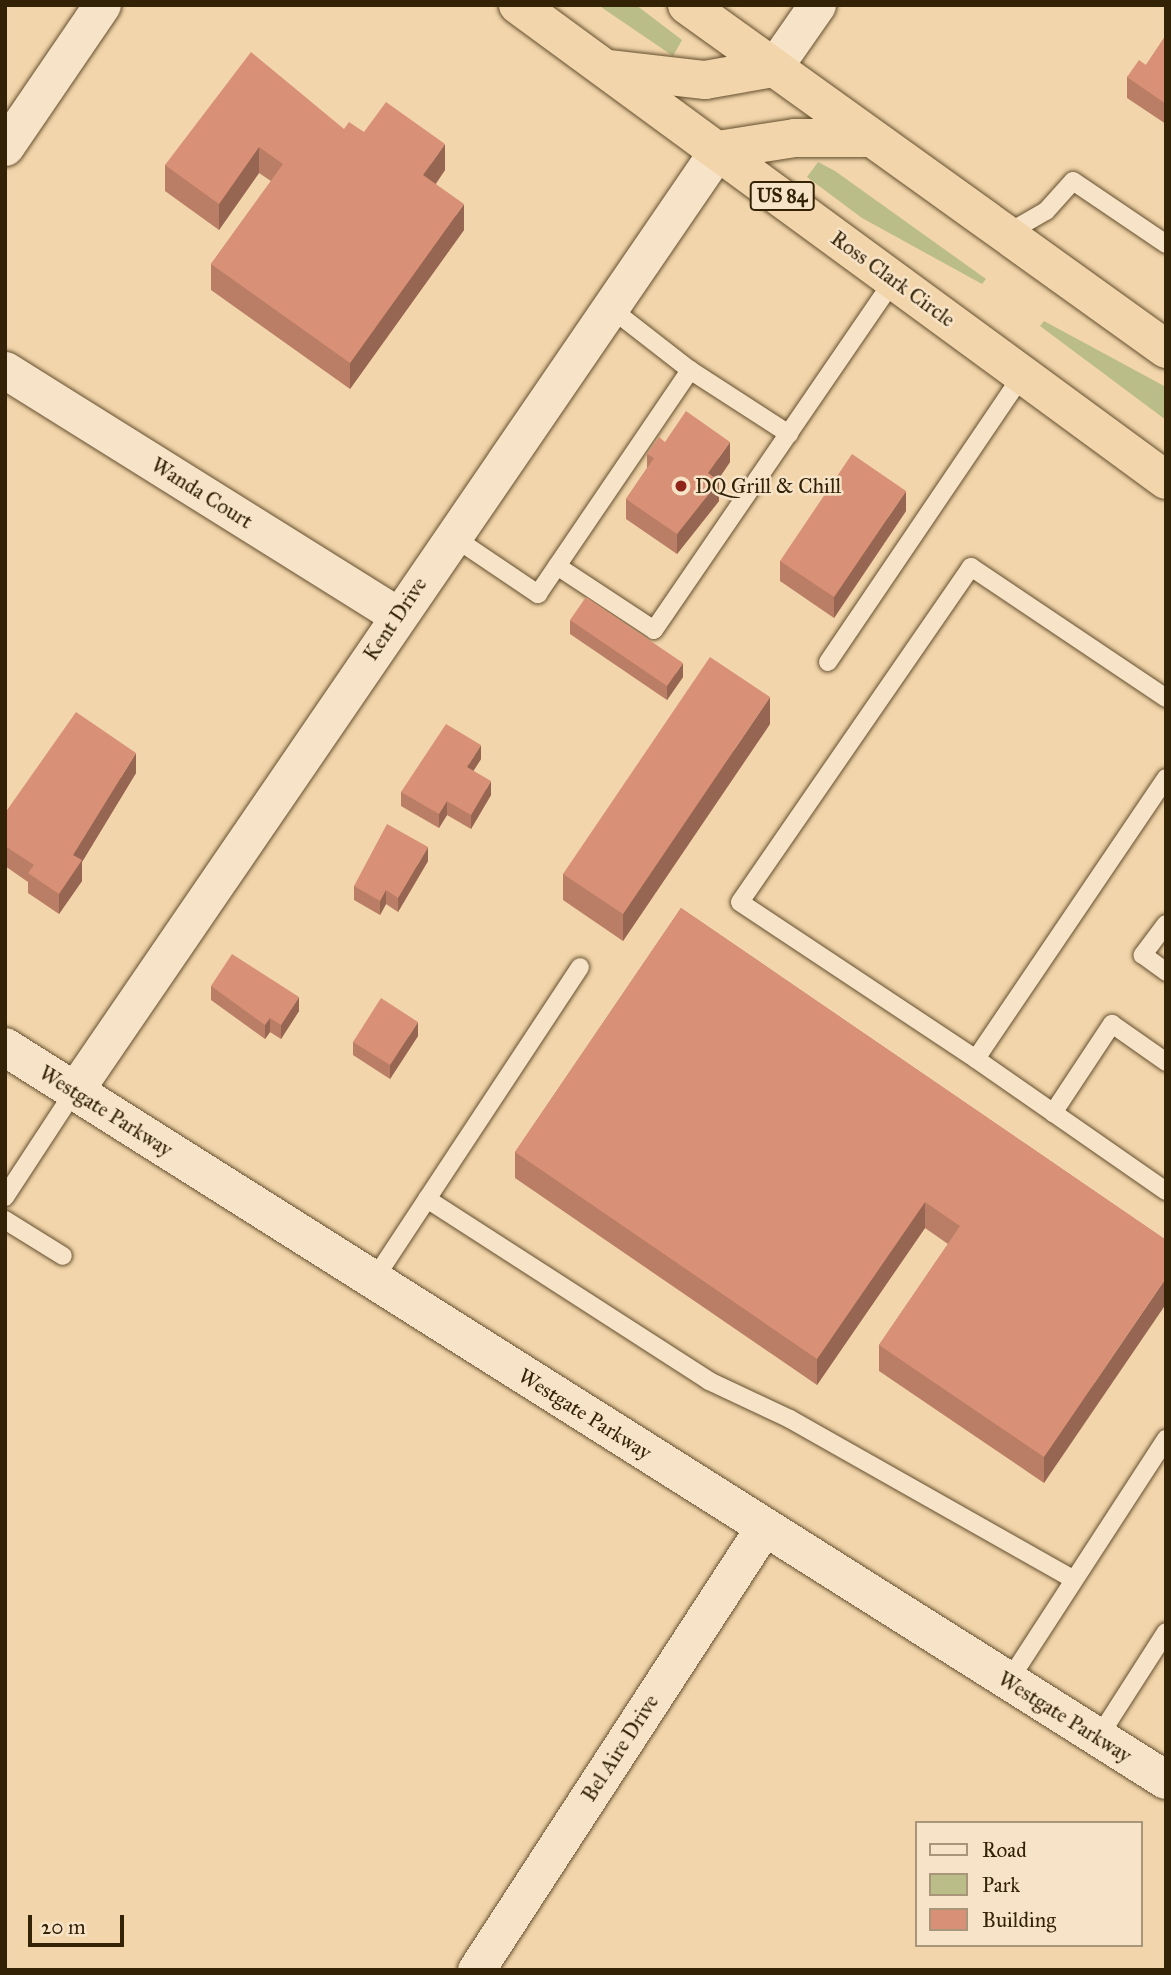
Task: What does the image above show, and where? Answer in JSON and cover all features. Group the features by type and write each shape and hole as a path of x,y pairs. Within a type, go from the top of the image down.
{"highway":[{"name":"Ross Clark Circle","path":"518,5 1157,469"},
{"path":"687,5 1004,236 1166,349"},
{"path":"606,69 705,80 773,68"},
{"path":"718,150 773,140 869,138"}],"main road":[{"name":"Westgate Parkway","path":"5,1047 1166,1780"}],"street":[{"path":"5,147 102,5"},
{"path":"773,68 817,5"},
{"name":"Kent Drive","path":"75,1090 718,150"},
{"name":"Wanda Court","path":"5,370 398,616"},
{"name":"Bel Aire Drive","path":"476,1970 764,1527"}],"lane":[{"path":"1004,236 1046,211 1073,181 1166,244"},
{"path":"557,566 654,630 894,279"},
{"path":"609,307 690,370 789,434"},
{"path":"452,536 538,594 690,370"},
{"path":"828,662 1023,373"},
{"path":"1166,698 971,567 740,902 976,1059 1166,1191"},
{"path":"976,1059 1166,778"},
{"path":"1166,924 1143,955 1166,972"},
{"path":"373,1281 580,967"},
{"path":"1053,1113 1112,1024 1166,1062"},
{"path":"5,1197 75,1090"},
{"path":"427,1199 709,1381 790,1419 1070,1578"},
{"path":"5,1220 63,1256"},
{"path":"1008,1682 1070,1578 1166,1439"},
{"path":"1098,1738 1166,1632"}],"green space":[{"path":"598,5 636,5 682,40 673,56"},
{"path":"818,162 835,171 986,279 982,284 862,218 807,177"},
{"path":"1044,321 1166,387 1166,420 1040,326"}],"building":[{"path":"1166,35 1166,104 1127,77 1139,60 1146,65"},
{"path":"251,52 344,129 349,122 364,132 386,102 445,144 423,175 464,204 350,363 211,264 283,164 259,147 219,204 165,165"},
{"name":"DQ Grill & Chill","path":"686,411 730,442 708,473 719,481 677,534 626,499 654,458 647,454 659,437 665,442"},
{"path":"852,454 906,491 834,597 780,561"},
{"path":"586,597 683,663 667,686 570,620"},
{"path":"710,657 770,697 623,914 563,874"},
{"path":"76,712 136,753 73,855 82,860 59,894 28,873 34,865 5,846 5,813"},
{"path":"446,724 481,745 467,767 491,781 471,815 447,801 439,814 401,792"},
{"path":"387,824 428,847 398,898 386,890 380,901 354,886"},
{"path":"681,908 1166,1240 1166,1278 1044,1457 879,1345 960,1226 925,1202 817,1359 515,1152"},
{"path":"232,954 299,997 281,1025 270,1018 265,1025 211,986"},
{"path":"381,998 418,1022 390,1065 353,1042"}],"place":[{"name":"DQ Grill & Chill","path":"681,486"}]}
